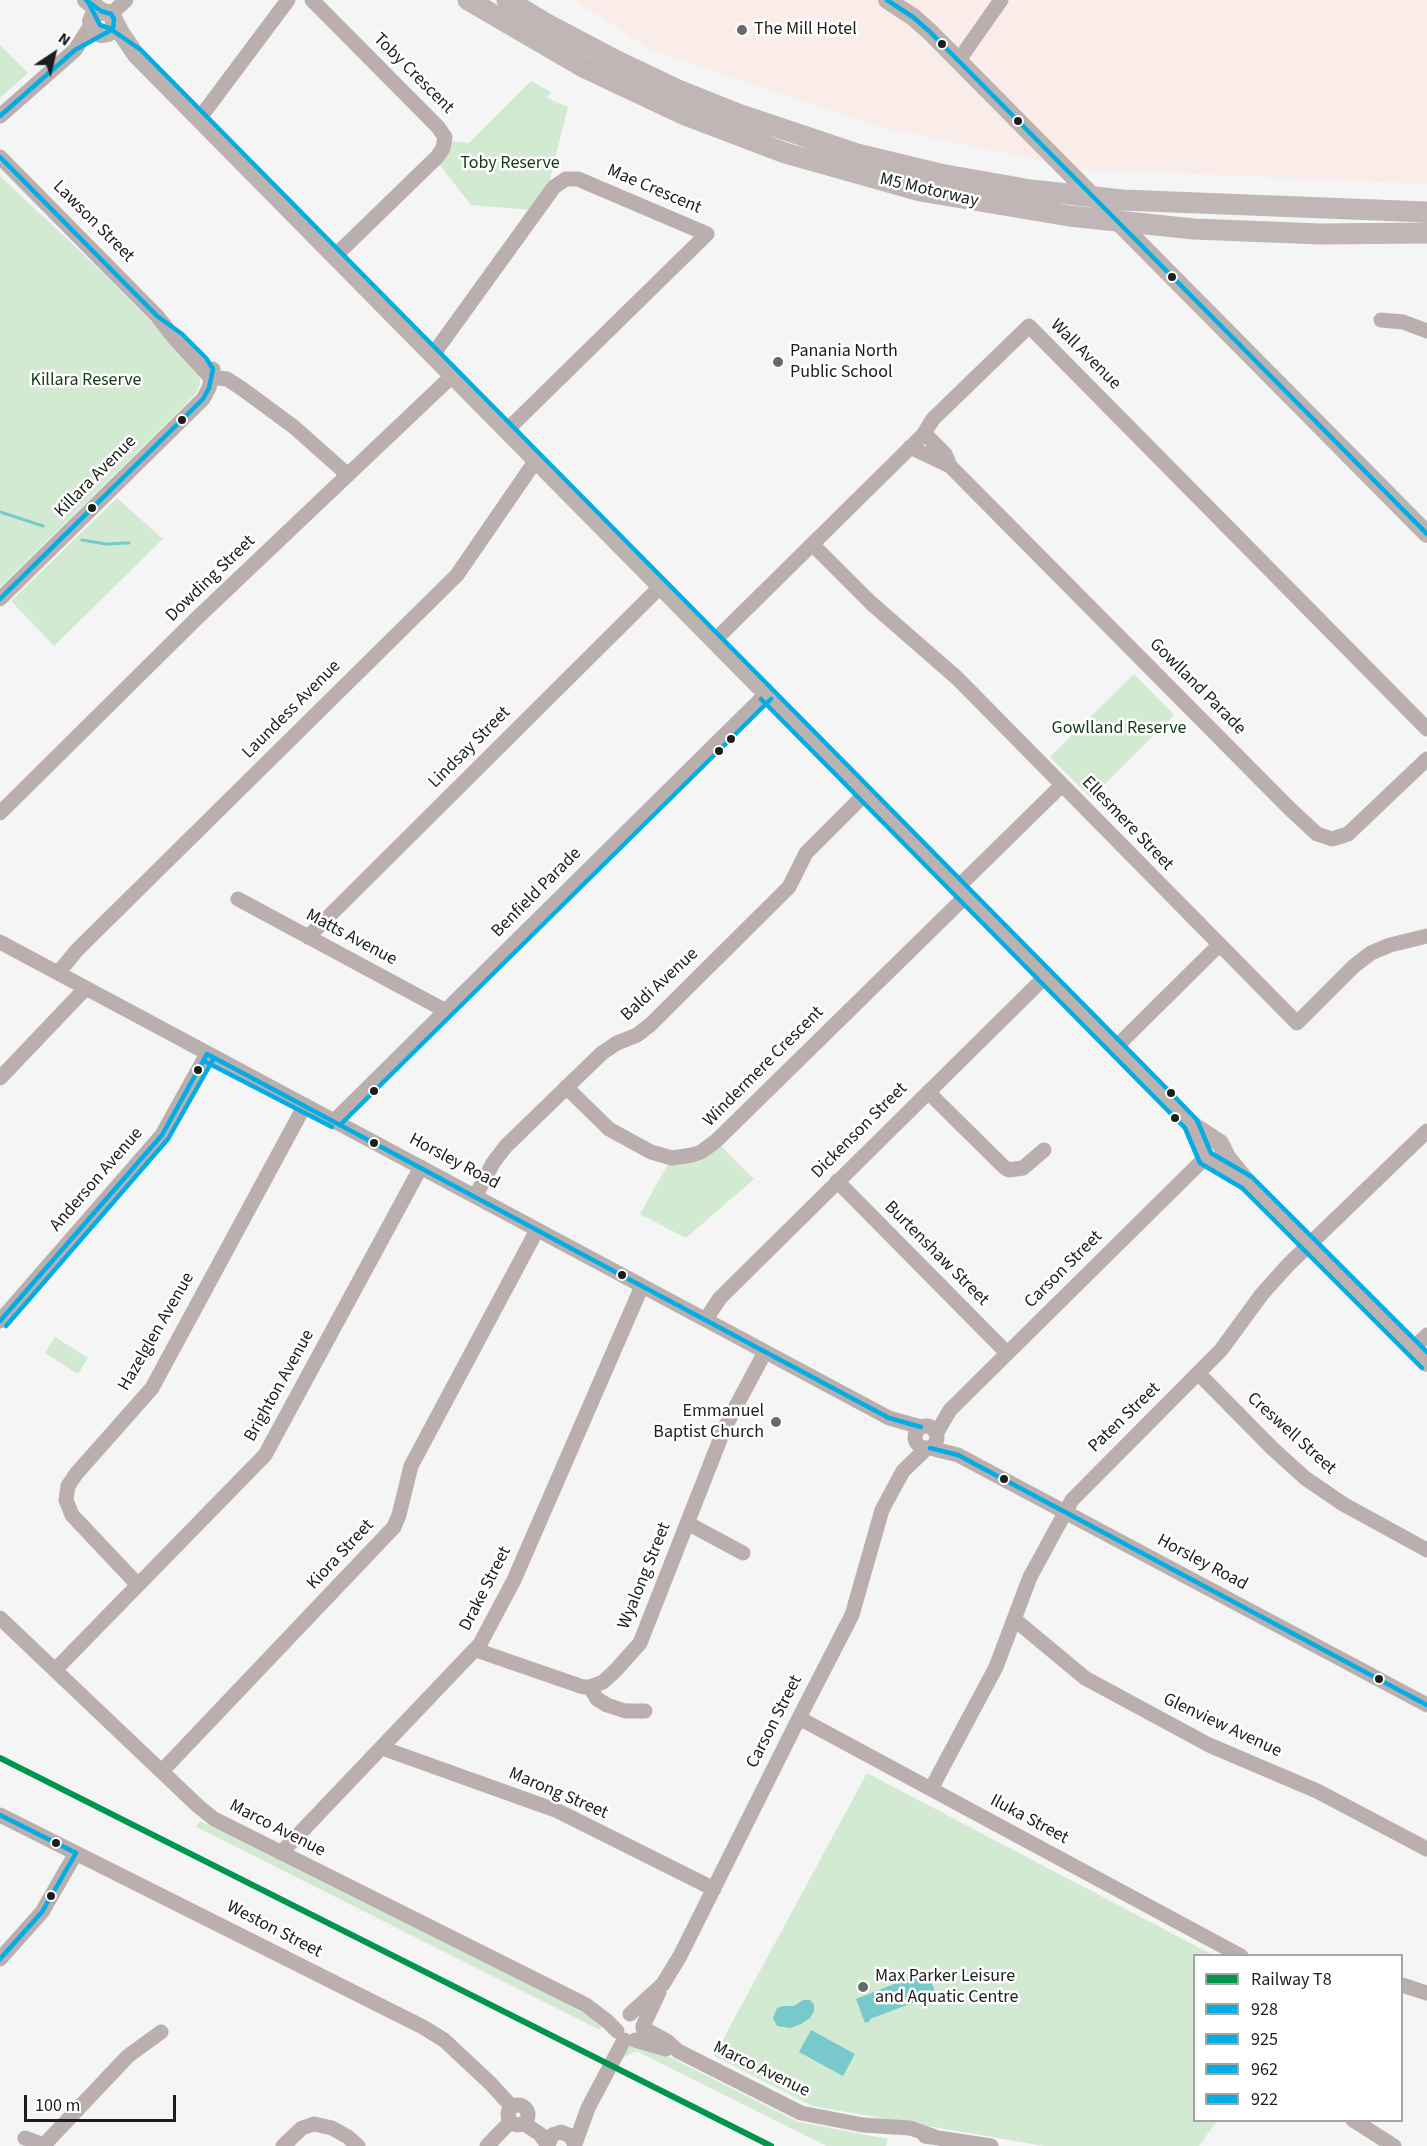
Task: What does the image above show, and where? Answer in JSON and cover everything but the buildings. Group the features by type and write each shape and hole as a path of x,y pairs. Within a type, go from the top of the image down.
{"highway":[{"name":"M5 Motorway","path":"468,0 584,67 685,115 785,153 920,191 1069,216 1194,229 1320,234 1427,233"},
{"name":"M5 Motorway","path":"507,0 617,61 678,90 738,114 857,154 940,174 1031,190 1122,200 1427,212"}],"main road":[{"path":"79,0 200,119 1116,1047 1191,1124 1211,1151 1247,1182 1427,1363"},
{"path":"86,0 102,23"},
{"path":"887,0 913,17 959,60 1427,534"}],"street":[{"path":"0,117 75,51 126,0"},
{"path":"200,119 288,0"},
{"name":"Toby Crescent","path":"312,0 438,126 445,137 443,148 437,157 335,256"},
{"path":"959,60 1001,0"},
{"name":"Lawson Street","path":"0,157 157,316 210,377"},
{"name":"Mae Crescent","path":"432,356 554,187 566,179 578,179 707,234 507,430"},
{"path":"1382,320 1403,322 1427,331"},
{"name":"Wall Avenue","path":"714,641 924,433 933,419 1029,326 1427,729"},
{"name":"Dowding Street","path":"0,813 196,619 452,376"},
{"path":"210,377 226,379 236,384 294,427 348,475"},
{"name":"Killara Avenue","path":"0,599 203,399 208,393 210,377"},
{"name":"Gowlland Parade","path":"924,433 945,454 950,466"},
{"name":"Gowlland Parade","path":"910,447 950,466 1317,834 1332,839 1348,834 1427,759"},
{"name":"Laundess Avenue","path":"57,973 77,950 457,575 537,460"},
{"name":"Ellesmere Street","path":"812,544 871,603 948,669 1297,1023 1354,966 1371,953 1390,945 1427,936"},
{"name":"Lindsay Street","path":"308,937 660,587"},
{"name":"Benfield Parade","path":"335,1120 766,694"},
{"name":"Windermere Crescent","path":"566,1087 609,1129 646,1150 672,1158 701,1152 716,1141 962,892 1062,785"},
{"name":"Baldi Avenue","path":"476,1196 499,1154 602,1053 617,1043 637,1035 650,1025 789,887 806,853 865,794"},
{"name":"Matts Avenue","path":"238,899 446,1011"},
{"name":"Horsley Road","path":"0,942 1427,1705"},
{"path":"1116,1047 1219,945"},
{"name":"Dickenson Street","path":"706,1319 720,1298 1046,976"},
{"path":"0,1078 85,989"},
{"name":"Anderson Avenue","path":"0,1321 162,1135 207,1054"},
{"path":"928,1092 1004,1167 1016,1170 1023,1168 1044,1150"},
{"name":"Hazelglen Avenue","path":"138,1584 72,1515 66,1500 68,1486 152,1388 305,1105"},
{"name":"Paten Street","path":"931,1789 996,1666 1033,1570 1064,1512 1090,1480 1229,1341 1269,1286 1427,1131"},
{"name":"Carson Street","path":"575,2145 588,2108 615,2055 632,2033 680,1956 855,1608 879,1519 903,1471 926,1437 950,1410 1211,1151"},
{"name":"Brighton Avenue","path":"55,1670 269,1450 421,1167"},
{"name":"Burtenshaw Street","path":"837,1181 1007,1353"},
{"name":"Kiora Street","path":"162,1771 394,1527 411,1466 537,1230"},
{"name":"Drake Street","path":"281,1853 476,1650 514,1580 642,1287"},
{"path":"1413,1348 1427,1335"},
{"name":"Wyalong Street","path":"590,1687 609,1677 640,1643 725,1427 765,1352"},
{"name":"Creswell Street","path":"1198,1374 1305,1478 1343,1504 1427,1550"},
{"path":"687,1523 743,1553"},
{"name":"Marco Avenue","path":"0,1618 214,1819 586,2005 608,2021 632,2033 667,2042 678,2051 794,2110 820,2118 904,2135 933,2136 991,2146"},
{"name":"Glenview Avenue","path":"1014,1619 1085,1678 1209,1745 1317,1791 1427,1849"},
{"path":"476,1650 577,1686 590,1687 597,1699 607,1705 625,1711 645,1712"},
{"name":"Iluka Street","path":"799,1718 1237,1954"},
{"name":"Marong Street","path":"382,1748 558,1811 714,1889"},
{"name":"Weston Street","path":"0,1815 428,2030 444,2040 490,2083 518,2117 540,2134 554,2139 571,2136 575,2145"},
{"path":"0,1959 42,1912 76,1853"},
{"name":"Carson Street","path":"627,2015 663,1984"},
{"path":"1403,1986 1427,1993"},
{"name":"Marco Avenue","path":"586,2005 627,2015"},
{"path":"627,2015 639,2018 632,2033 617,2022 627,2015"},
{"path":"26,2138 43,2146 128,2056 161,2032"},
{"name":"Carson Street","path":"554,2139 573,2126 588,2108"},
{"path":"488,2146 518,2117"},
{"path":"1355,2122 1394,2146"},
{"path":"283,2146 297,2131 314,2124 325,2125 340,2132 358,2146"},
{"path":"293,2146 312,2131 325,2133 348,2146"}],"shaded area":[{"path":"574,0 1427,0 1427,184 1081,169 879,127 651,50"}],"green space":[{"path":"0,45 28,73 0,98"},
{"name":"Toby Reserve","path":"531,81 551,92 547,98 568,107 549,183 531,210 471,205 439,164 451,141 469,143"},
{"name":"Killara Reserve","path":"0,176 101,271 192,363 199,373 200,384 187,403 0,587"},
{"path":"117,498 163,539 54,646 11,601"},
{"name":"Gowlland Reserve","path":"1134,674 1174,715 1091,798 1050,757"},
{"path":"721,1146 754,1179 686,1238 640,1214 668,1164"},
{"path":"55,1337 88,1358 78,1374 45,1353"},
{"path":"867,1773 1211,1954 1193,1954 1193,2122 1216,2122 1199,2146 1044,2146 812,2106 714,2056"},
{"path":"200,1821 567,2004 603,2024 600,2030 196,1827"},
{"path":"644,2044 798,2122 888,2139 886,2146 827,2146 636,2051 623,2058 629,2046"}],"water":[{"path":"927,1971 936,1994 870,2019 865,2023 856,1999"},
{"path":"803,2000 810,2000 814,2004 814,2011 810,2018 790,2028 777,2026 773,2018 777,2008 794,2006"},
{"path":"811,2030 855,2054 843,2076 799,2052"}],"waterway":[{"path":"0,512 43,526"},
{"path":"82,540 106,544 129,543"}],"rail line":[{"name":"T8","path":"0,1758 771,2146"}],"transit line":[{"name":"928","path":"0,116 75,50 113,29 114,19 111,14 101,11 86,0"},
{"name":"962","path":"87,0 100,25 109,28 141,50 1175,1097 1197,1120 1211,1153 1252,1177 1427,1352"},
{"name":"922","path":"887,0 913,17 930,32 1427,534"},
{"name":"928","path":"0,157 157,316 182,334 206,358 213,369 209,388 203,399 0,599"},
{"name":"925","path":"761,699 1185,1128 1200,1163 1242,1188 1422,1368"},
{"name":"925","path":"340,1125 771,699"},
{"name":"928","path":"207,1054 889,1418 921,1427"},
{"name":"928","path":"0,1321 162,1135 207,1054"},
{"name":"925","path":"6,1326 168,1139 214,1058"},
{"name":"925","path":"204,1061 332,1127"},
{"name":"928","path":"930,1448 958,1455 1427,1705"},
{"path":"0,1815 76,1853"},
{"path":"0,1959 42,1912 76,1853"}],"place":[{"name":"The Mill Hotel","path":"742,30"},
{"name":"Panania North Public School","path":"778,362"},
{"name":"Emmanuel Baptist Church","path":"776,1422"},
{"name":"Max Parker Leisure and Aquatic Centre","path":"863,1987"}]}
